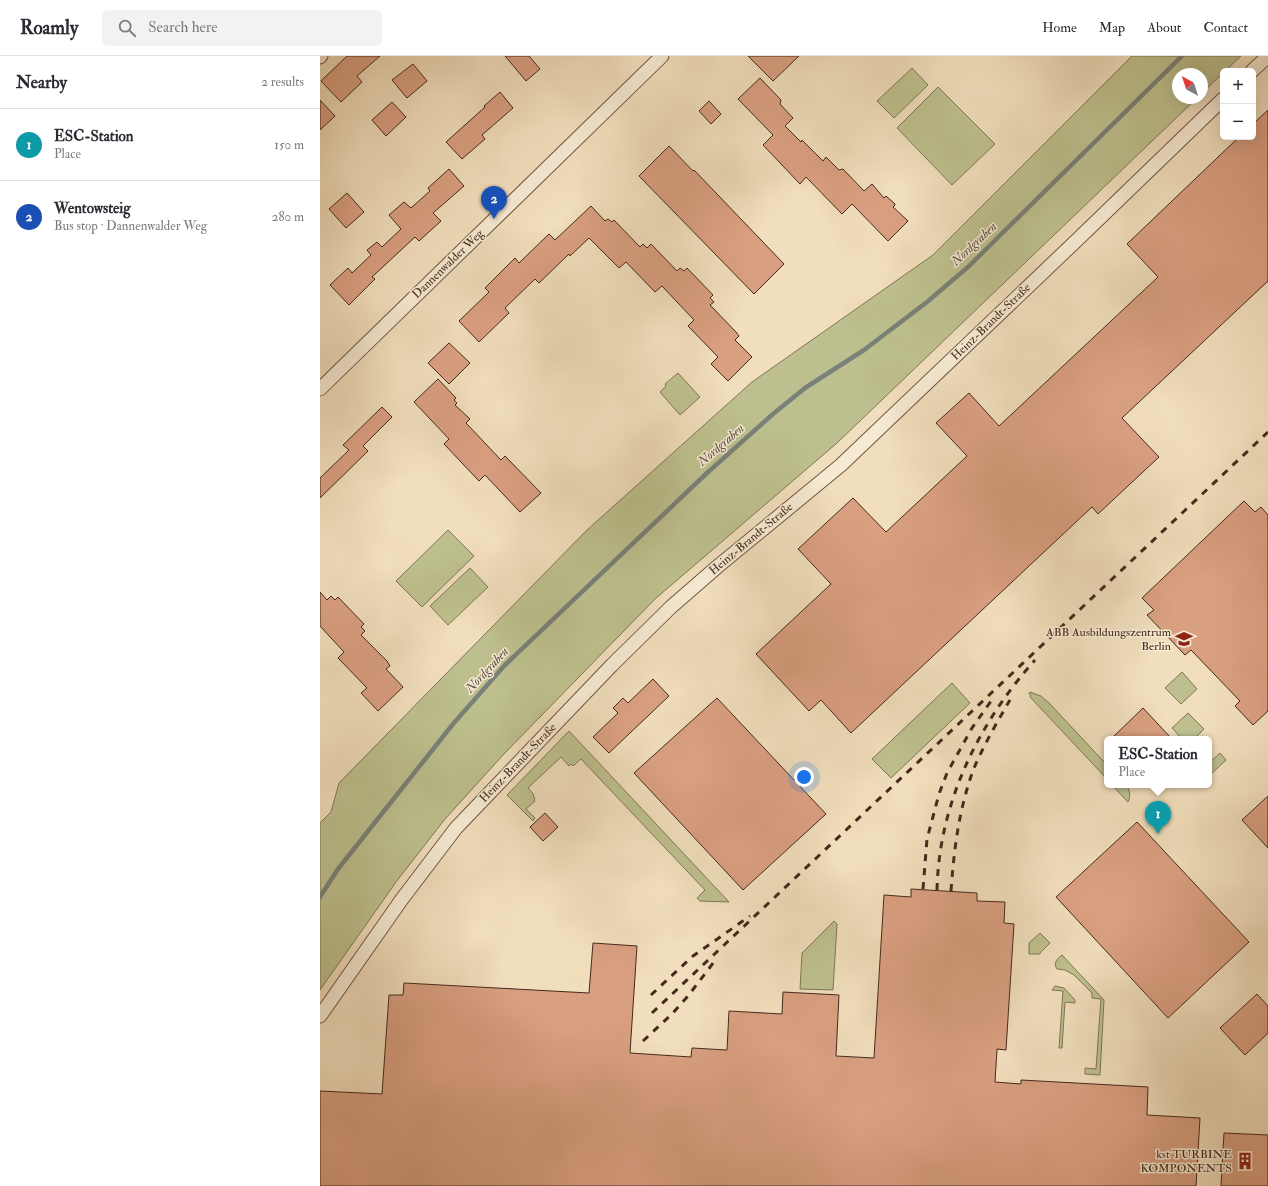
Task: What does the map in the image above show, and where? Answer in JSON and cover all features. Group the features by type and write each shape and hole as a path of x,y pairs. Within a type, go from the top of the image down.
{"street":[{"name":"Dannenwalder Weg","path":"320,390 662,56"},
{"path":"1255,68 1268,56"},
{"name":"Heinz-Brandt-Straße","path":"320,1016 402,899 456,828 612,665 677,602 841,465 1220,102"}],"green space":[{"path":"1132,56 1241,56 1228,68 1220,68 1220,76 1208,87 1208,68 1172,68 1172,104 1191,104 837,443 655,599 503,755 445,819 396,882 320,990 320,823 331,812 339,783 587,530 752,382 933,255"},
{"path":"912,68 928,85 894,118 877,101"},
{"path":"938,87 995,144 952,185 897,128"},
{"path":"678,373 700,397 680,415 660,392 666,386 665,384"},
{"path":"448,530 474,556 422,607 396,581"},
{"path":"470,568 488,587 448,625 430,606"},
{"path":"1182,672 1197,689 1181,704 1165,688"},
{"path":"952,683 970,703 891,778 872,759"},
{"path":"1030,692 1041,696 1049,703 1104,762 1104,776 1030,697 1031,695 1029,694"},
{"path":"1188,713 1204,729 1197,736 1179,736 1172,728"},
{"path":"569,731 729,902 700,901 697,898 705,890 581,759 573,766 571,764 569,766 561,757 528,788 535,798 535,801 526,809 535,818 533,821 507,795"},
{"path":"1220,753 1226,760 1212,773 1212,760"},
{"path":"1115,788 1128,788 1130,793 1128,802"},
{"path":"834,921 837,924 833,990 800,989 802,953"},
{"path":"1040,933 1050,943 1040,954 1029,954 1029,943"},
{"path":"1062,955 1104,1000 1100,1075 1085,1074 1085,1068 1096,1069 1101,999 1092,998 1092,993 1074,975 1065,970 1057,969 1055,965 1056,961"},
{"path":"1055,986 1064,988 1075,1000 1075,1003 1065,1002 1062,1048 1059,1048 1063,991 1052,990"}],"building":[{"path":"347,56 380,56 357,76 362,82 341,102 321,81"},
{"path":"505,56 529,56 540,69 526,81"},
{"path":"748,56 799,56 773,81"},
{"path":"413,64 427,81 407,98 392,80"},
{"path":"760,78 781,100 780,104 793,118 785,126 801,142 802,140 823,161 826,157 839,170 843,169 864,191 872,184 884,198 886,196 895,204 893,207 908,221 888,241 852,204 842,214 806,177 800,184 763,145 773,135 738,99"},
{"path":"500,92 513,108 482,135 485,139 462,159 446,142"},
{"path":"320,100 335,116 320,130"},
{"path":"709,101 721,114 711,124 699,111"},
{"path":"392,102 406,117 386,136 372,120"},
{"path":"1268,110 1268,281 1122,418 1159,457 1098,514 1092,507 851,733 821,700 809,711 756,654 831,584 798,549 853,498 886,532 967,456 936,423 969,393 999,426 1158,277 1127,244 1236,140 1256,140 1256,121"},
{"path":"669,146 784,264 754,294 639,176"},
{"path":"449,169 464,186 433,213 441,221 419,241 415,237 372,277 375,279 349,305 330,285 348,268 352,273 371,255 367,250 377,242 382,247 401,229 389,215 404,202 411,208 430,191 428,188"},
{"path":"347,193 364,212 346,228 329,209"},
{"path":"591,206 605,221 608,219 612,222 614,220 640,247 643,244 647,248 651,244 677,271 680,268 684,271 687,268 713,295 710,298 714,302 710,305 736,332 739,336 735,340 752,357 728,381 711,364 718,357 688,326 694,320 662,286 655,292 626,262 619,268 589,238 570,256 569,254 539,283 535,279 505,308 509,313 479,342 459,321 489,292 485,288 515,258 519,263 549,234 555,240"},
{"path":"449,343 470,363 449,384 428,363"},
{"path":"438,379 456,398 454,400 457,403 455,405 470,419 466,423 501,460 505,456 541,493 520,512 485,475 479,481 444,444 449,439 414,402"},
{"path":"382,407 392,417 363,446 368,451 320,498 320,478 349,450 343,445"},
{"path":"1244,501 1255,512 1261,507 1268,515 1268,711 1253,725 1235,706 1240,701 1191,650 1185,655 1147,615 1154,610 1142,598"},
{"path":"320,592 327,600 331,596 335,600 338,597 364,624 361,627 365,631 361,635 387,661 390,666 386,669 403,687 378,711 361,693 367,688 338,658 344,652 320,626"},
{"path":"653,679 669,696 609,753 593,737 618,713 613,708 623,698 628,703"},
{"path":"717,698 826,814 743,890 634,773"},
{"path":"1143,708 1169,736 1114,736"},
{"path":"1268,796 1268,848 1242,820"},
{"path":"545,813 558,827 543,841 530,827"},
{"path":"1137,822 1249,942 1168,1018 1056,897"},
{"path":"911,889 977,893 977,901 1005,902 1004,923 1014,924 1006,1050 997,1049 995,1082 1021,1084 1021,1080 1148,1087 1147,1115 1200,1118 1196,1186 320,1186 320,1091 382,1094 389,995 403,995 404,983 589,993 593,943 637,946 630,1053 691,1057 692,1048 727,1050 729,1011 782,1014 783,992 839,995 836,1056 874,1058 884,895 911,897"},
{"path":"1257,994 1268,1006 1268,1033 1245,1055 1220,1028"},
{"name":"kst TURBINE KOMPONENTS","path":"1224,1133 1268,1135 1268,1186 1221,1186"}],"waterway":[{"name":"Nordgraben","path":"320,897 338,869 453,724 504,666 707,473 773,414 805,388 864,350 927,302 968,267 1182,56"}],"railway":[{"path":"652,1013 1268,432"},
{"path":"937,890 939,858 945,826 965,766 979,738 996,711 1035,660"},
{"path":"951,891 958,829 964,798 974,768 1010,700"},
{"path":"923,889 927,839 939,794 947,773 972,728 991,701"},
{"path":"651,995 693,956 750,916"},
{"path":"643,1041 672,1014 717,958"}],"place":[{"name":"Wentowsteig","path":"494,219"},
{"name":"ABB Ausbildungszentrum Berlin","path":"1184,639"},
{"name":"ESC-Station","path":"1158,834"},
{"name":"kst TURBINE KOMPONENTS","path":"1245,1161"}]}
